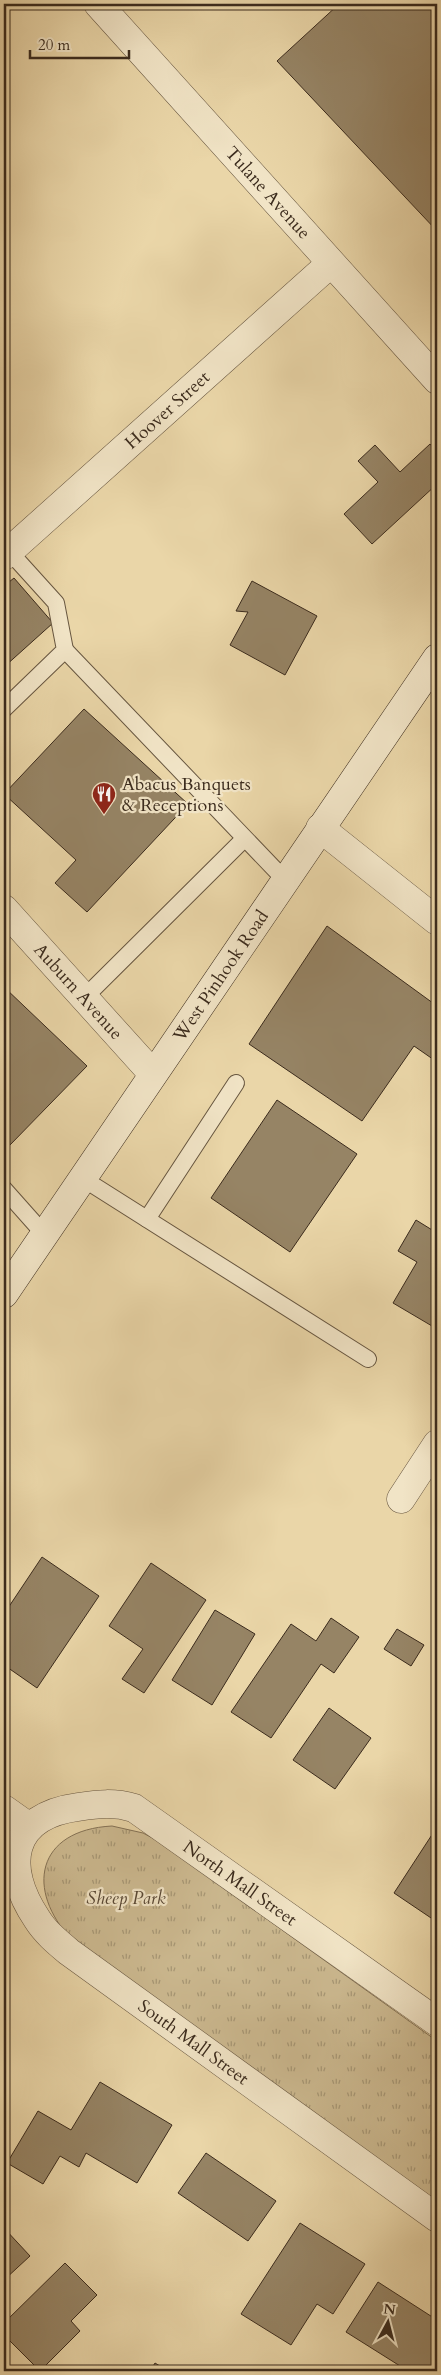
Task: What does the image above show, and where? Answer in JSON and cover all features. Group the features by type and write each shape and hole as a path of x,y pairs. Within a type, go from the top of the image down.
{"street":[{"name":"Tulane Avenue","path":"98,4 330,264 437,380"},
{"name":"Hoover Street","path":"6,553 330,264"},
{"name":"West Pinhook Road","path":"4,1294 437,658"},
{"path":"320,828 437,921"},
{"name":"Auburn Avenue","path":"4,909 153,1074"},
{"path":"401,1499 437,1444"},
{"name":"North Mall Street","path":"28,1826 49,1812 65,1808 119,1803 134,1808 437,2022"},
{"path":"4,1809 28,1826"},
{"name":"South Mall Street","path":"28,1826 18,1848 19,1882 25,1900 49,1934 69,1952 437,2218"}],"lane":[{"path":"6,553 56,604 65,650 285,880"},
{"path":"4,709 65,650"},
{"path":"84,998 244,839"},
{"path":"147,1219 236,1083"},
{"path":"82,1178 368,1359"},
{"path":"4,1189 44,1234"}],"green space":[{"name":"Sheep Park","path":"112,1826 143,1833 158,1841 437,2041 437,2201 72,1940 57,1921 48,1902 44,1883 46,1866 54,1851 67,1838 87,1830"}],"building":[{"path":"339,4 437,4 437,231 277,61"},
{"path":"430,444 437,452 437,484 372,544 344,514 378,482 358,461 375,445 400,472"},
{"path":"14,578 53,623 4,667 4,586"},
{"path":"252,581 317,616 285,675 230,645 248,612 236,611"},
{"path":"84,709 188,804 87,912 55,883 76,860 4,794"},
{"path":"327,926 437,1006 437,1062 414,1046 362,1121 249,1044"},
{"path":"4,987 87,1066 10,1145 4,1139"},
{"path":"277,1100 357,1154 290,1252 211,1198"},
{"path":"416,1220 437,1233 437,1318 432,1326 393,1303 417,1262 398,1251"},
{"path":"42,1557 99,1596 37,1688 4,1665 4,1614"},
{"path":"151,1563 206,1600 144,1693 122,1679 143,1649 109,1626"},
{"path":"215,1610 255,1634 212,1705 172,1680"},
{"path":"331,1618 359,1637 334,1673 321,1664 271,1738 231,1712 291,1624 316,1641"},
{"path":"397,1629 424,1645 411,1666 384,1649"},
{"path":"329,1708 371,1738 335,1789 293,1760"},
{"path":"437,1827 437,1922 394,1893"},
{"path":"100,2082 172,2125 137,2183 86,2153 79,2167 60,2156 43,2184 7,2163 38,2111 71,2130"},
{"path":"206,2153 276,2201 248,2241 178,2193"},
{"path":"300,2223 365,2264 333,2314 317,2304 291,2345 241,2314"},
{"path":"4,2228 30,2256 4,2280"},
{"path":"65,2263 97,2295 71,2321 80,2331 40,2371 4,2335 4,2323"},
{"path":"378,2282 437,2320 437,2371 408,2371 346,2332"},
{"path":"155,2363 168,2371 150,2371"}],"place":[{"name":"Abacus Banquets & Receptions","path":"104,815"}]}
